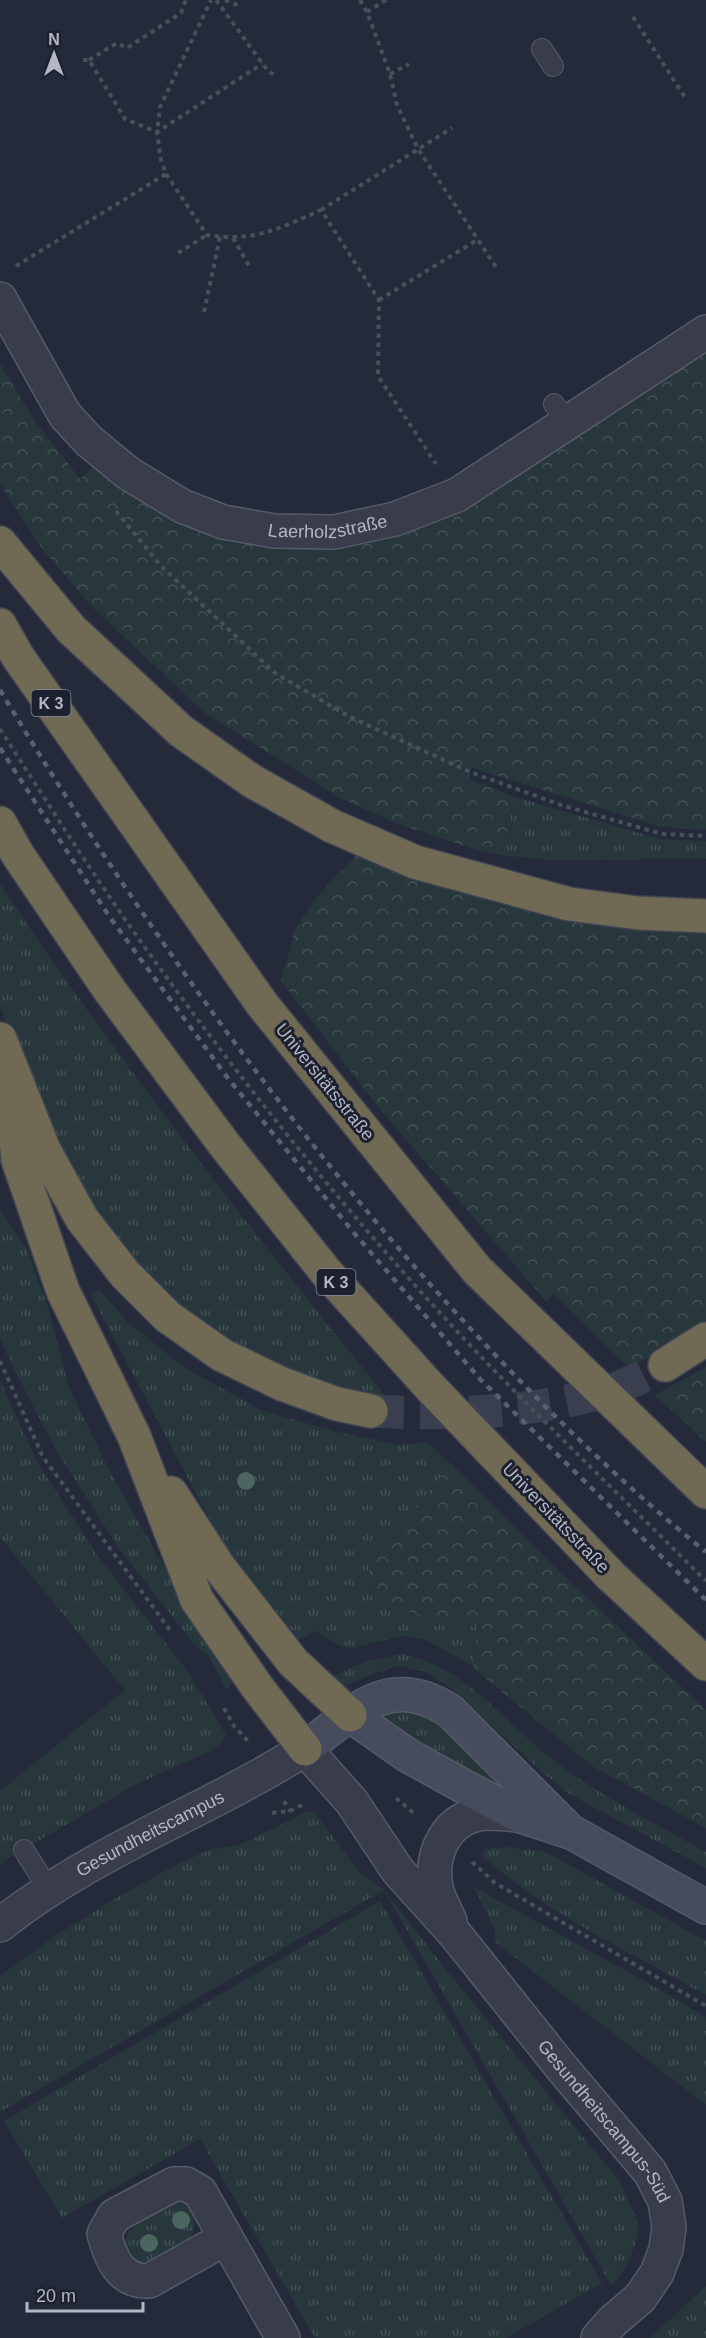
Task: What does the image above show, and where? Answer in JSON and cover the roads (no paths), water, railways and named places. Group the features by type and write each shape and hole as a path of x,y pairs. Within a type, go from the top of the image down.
{"highway":[{"path":"0,543 71,629 181,731 252,781 332,826 415,862 569,904 638,913 706,916"},
{"name":"Universitätsstraße","path":"0,625 18,657 262,1004 477,1270 706,1492"},
{"name":"Universitätsstraße","path":"0,823 18,855 108,988 224,1144 326,1272 430,1387 611,1576 706,1664"},
{"path":"4,1051 44,1150 82,1220 125,1274 168,1317 222,1354 282,1384 337,1404 371,1411"},
{"path":"4,1051 18,1160 63,1292 134,1436 197,1600 258,1688 305,1749"},
{"path":"665,1365 706,1339"},
{"path":"134,1436 219,1567 292,1662 350,1715"}],"street":[{"name":"Laerholzstraße","path":"5,284 65,415 89,441 128,473 182,506 223,522 274,531 334,532 395,519 457,495 560,413 706,333"},
{"path":"305,1749 369,1701 404,1694 436,1701 468,1726 573,1833"},
{"path":"350,1715 408,1755 518,1815 573,1833 706,1906"},
{"name":"Gesundheitscampus","path":"0,1925 94,1862 155,1829 216,1801 305,1749"},
{"name":"Gesundheitscampus-Süd","path":"305,1749 352,1802 398,1871 455,1934 562,2068 650,2172 665,2201 669,2227 666,2249 657,2273 640,2298 606,2330 574,2338"},
{"name":"Gesundheitscampus-Süd","path":"455,1934 436,1888 438,1849 443,1836 465,1818 485,1813 518,1815"},
{"path":"226,2238 283,2338"}],"lane":[{"path":"542,50 553,66"},
{"path":"24,1850 49,1890"}],"tunnel":[{"path":"371,1411 432,1413 494,1411 554,1404 614,1389 665,1365"}],"railway":[{"path":"0,690 97,845 200,996 310,1142 368,1213 428,1282 527,1388 632,1489 706,1552"},
{"path":"0,748 109,916 227,1077 354,1233 480,1379 706,1600"}]}
